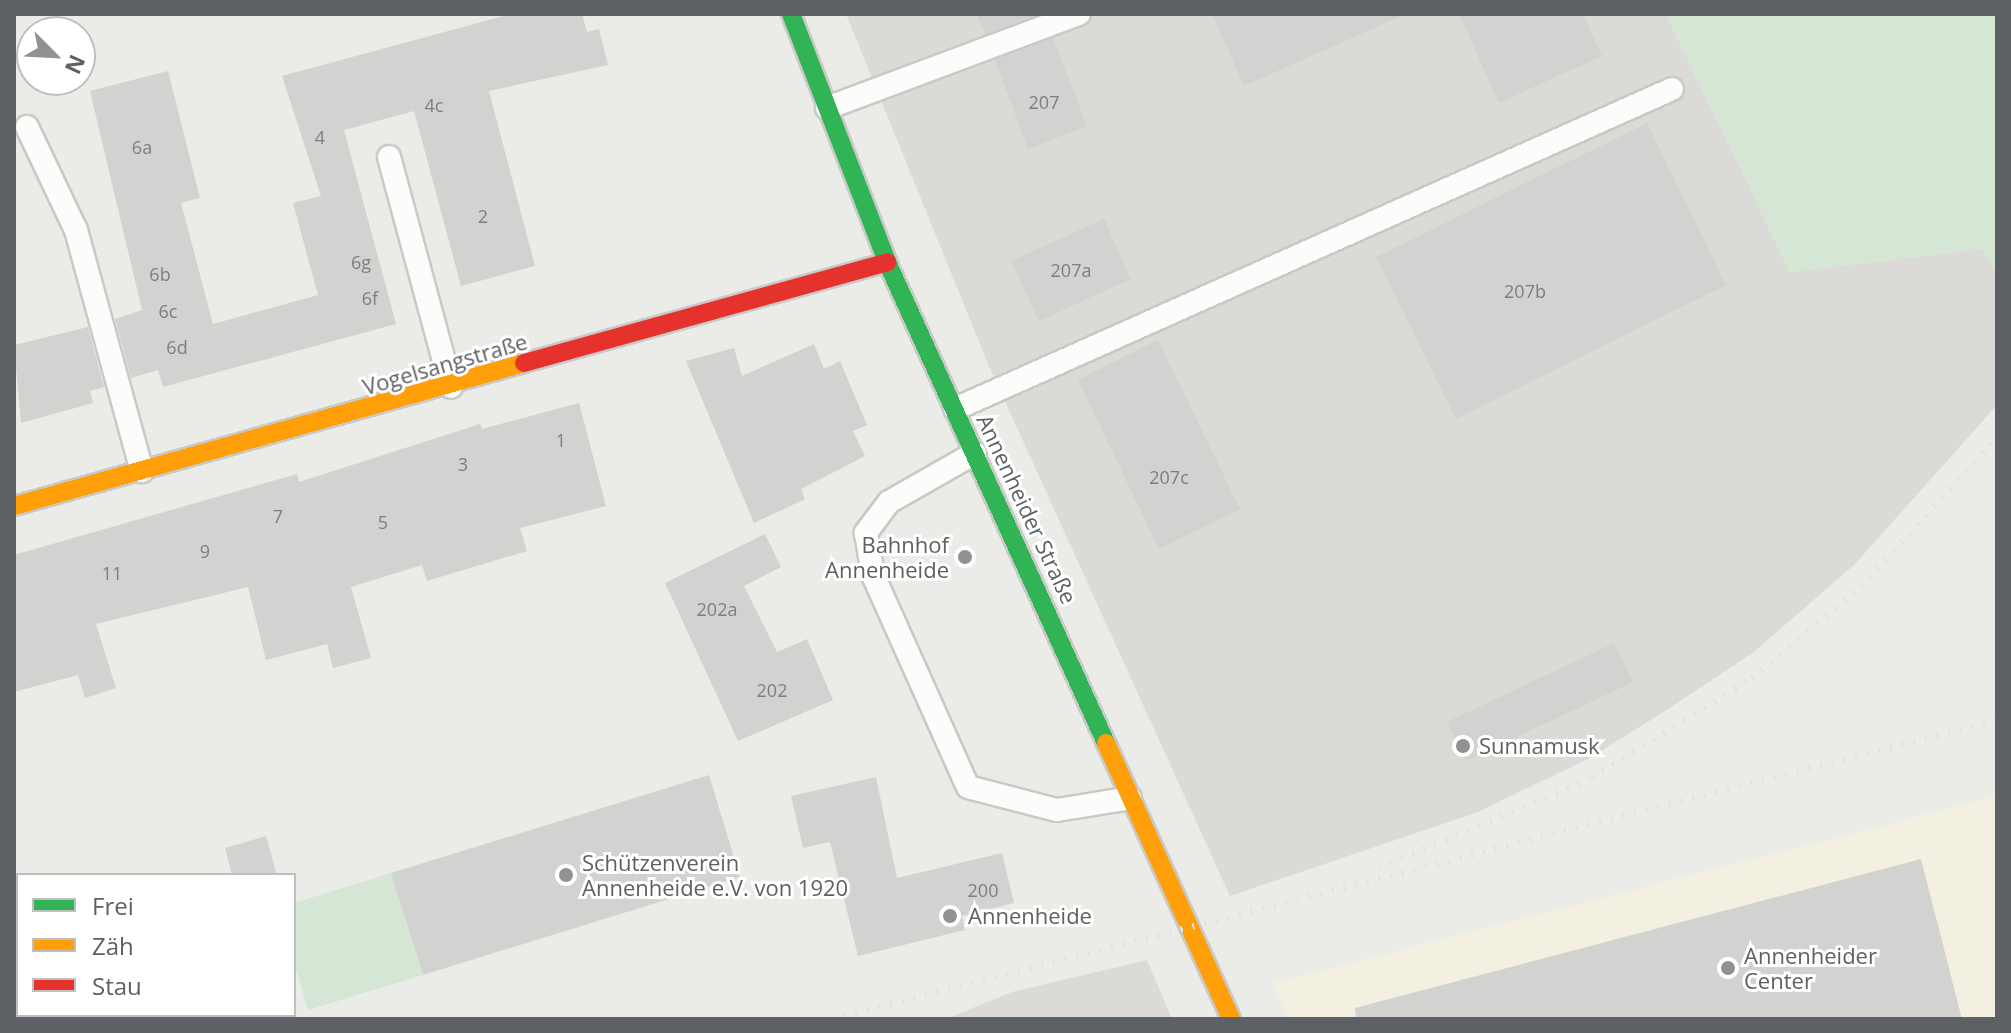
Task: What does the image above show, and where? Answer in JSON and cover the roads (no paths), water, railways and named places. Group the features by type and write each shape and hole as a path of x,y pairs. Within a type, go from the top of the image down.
{"street":[{"name":"Annenheider Straße","path":"791,14 887,262 1230,1019"},
{"name":"Vogelsangstraße","path":"14,506 451,387 887,262"}],"lane":[{"path":"827,108 1079,14"},
{"path":"955,409 1672,89"},
{"path":"27,127 76,230 142,471"},
{"path":"389,157 451,387"},
{"path":"975,453 889,502 866,533 879,589 968,787 1057,810 1130,798"}],"railway":[{"path":"1379,868 1592,778 1752,678 1861,587 1997,438"},
{"path":"832,1019 1997,720"}],"place":[{"name":"Bahnhof Annenheide","path":"965,557"},
{"name":"Sunnamusk","path":"1463,746"},
{"name":"Schützenverein Annenheide e.V. von 1920","path":"566,875"},
{"name":"Annenheide","path":"950,916"},
{"name":"Annenheider Center","path":"1728,968"}]}
